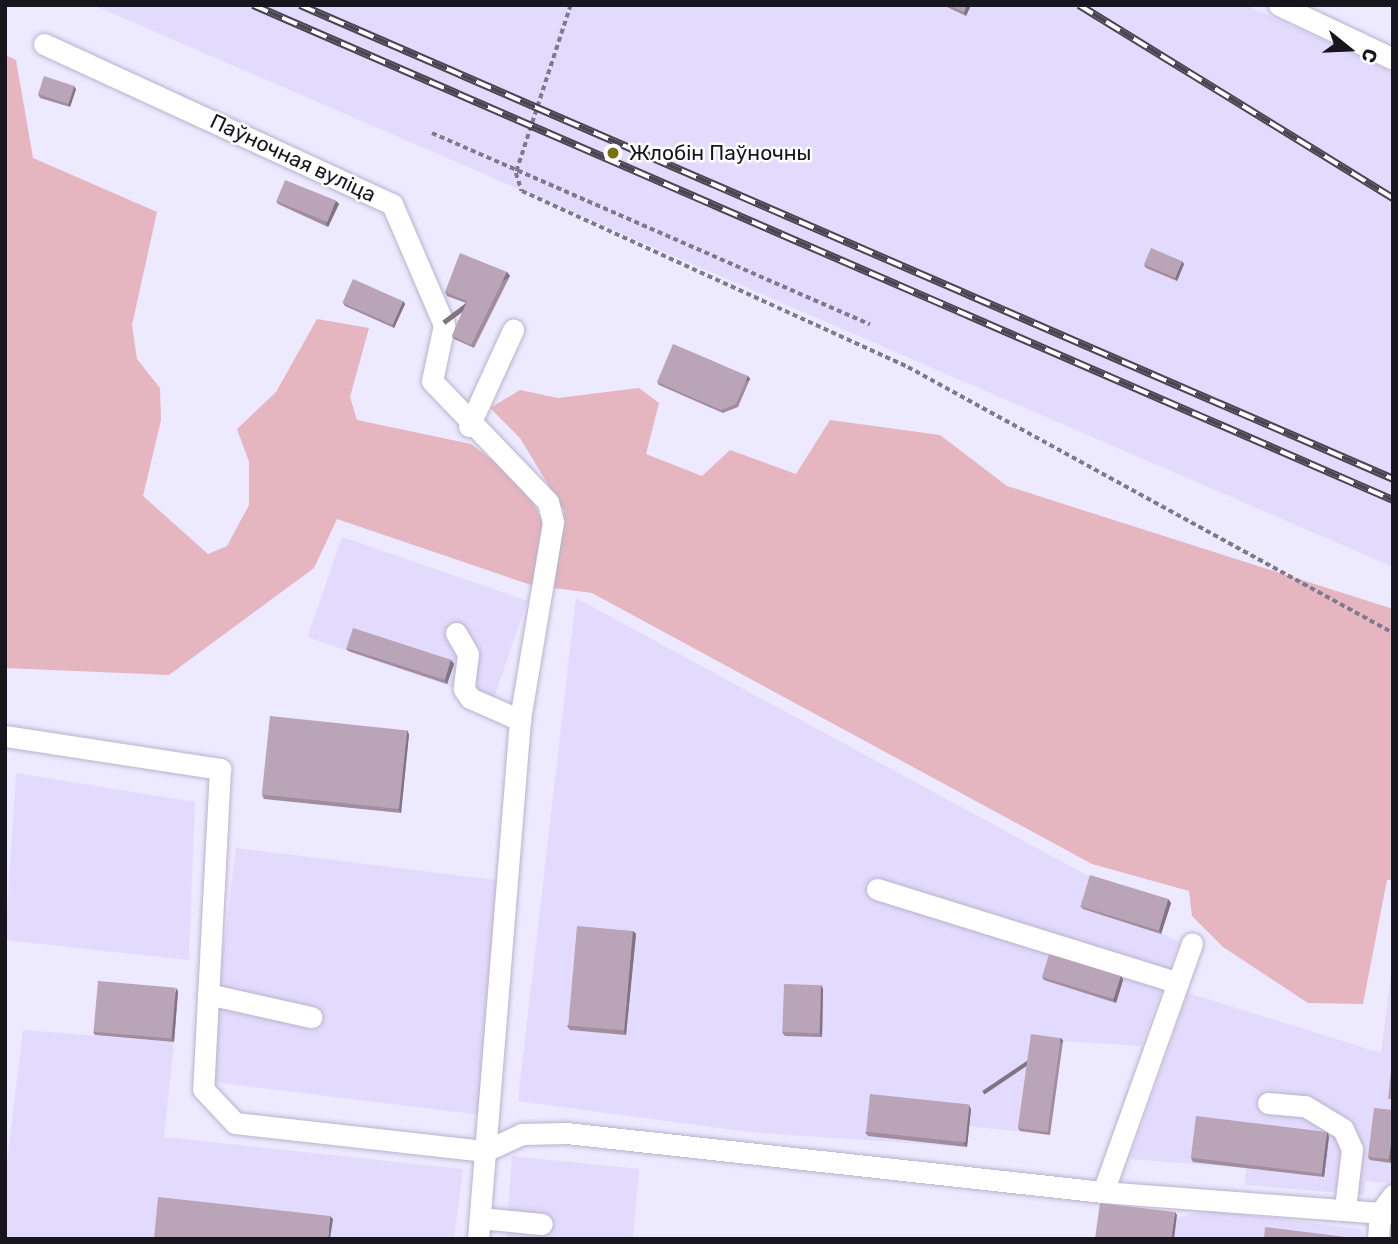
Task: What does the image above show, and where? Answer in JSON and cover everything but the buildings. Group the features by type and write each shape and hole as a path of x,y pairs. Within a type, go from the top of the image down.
{"lane":[{"path":"1279,5 1393,60"},
{"name":"Паўночная вуліца","path":"44,44 392,204 444,325 432,381 470,426"},
{"path":"513,330 470,426 534,483 553,522 520,720 479,1228 542,1224"},
{"path":"456,633 468,654 464,689 470,698 520,720"},
{"path":"5,736 220,769 203,1089 235,1123 485,1152 522,1134 566,1133 1103,1192 1345,1209 1389,1207 1383,1237"},
{"path":"877,889 1178,983"},
{"path":"1103,1192 1192,943"},
{"path":"208,994 311,1017"},
{"path":"1268,1103 1304,1106 1343,1129 1352,1149 1345,1209"}],"path":[{"path":"571,5 517,171 522,191 908,368 1393,633"},
{"path":"432,133 870,324"}],"shaded area":[{"path":"93,5 1246,5 1393,73 1393,567"},
{"path":"5,55 16,60 33,158 157,212 132,325 137,359 160,388 161,420 143,496 208,554 227,546 249,505 249,462 237,429 276,392 317,319 369,328 350,397 357,420 471,444 525,485 545,527 534,586 337,519 314,568 169,675 5,668"},
{"path":"639,388 659,403 646,454 702,476 730,450 796,474 830,420 940,435 1007,486 1393,609 1393,880 1387,880 1363,1004 1308,1003 1223,947 1192,916 1189,891 1092,864 592,593 554,588 564,511 520,438 490,408 520,390 558,398"},
{"path":"342,537 527,601 493,701 307,637"},
{"path":"576,598 1092,878 1171,903 1161,933 1179,942 1141,1046 1063,1041 1050,1135 969,1126 967,1147 749,1132 518,1101"},
{"path":"16,773 195,802 189,960 5,940"},
{"path":"236,848 513,882 484,1115 207,1081"},
{"path":"1393,959 1393,1184 1366,1181 1364,1195 1245,1185 1246,1168 1130,1159 1188,993 1381,1053"},
{"path":"23,1030 174,1042 164,1137 463,1169 454,1239 5,1239 5,1178"},
{"path":"512,1156 639,1169 633,1239 506,1239"},
{"path":"1207,1210 1360,1229 1366,1239 1098,1239"}],"railway":[{"path":"253,5 1393,500"},
{"path":"300,5 1393,479"},
{"path":"1079,5 1393,198"}],"place":[{"name":"Жлобін Паўночны","path":"613,153"}]}
